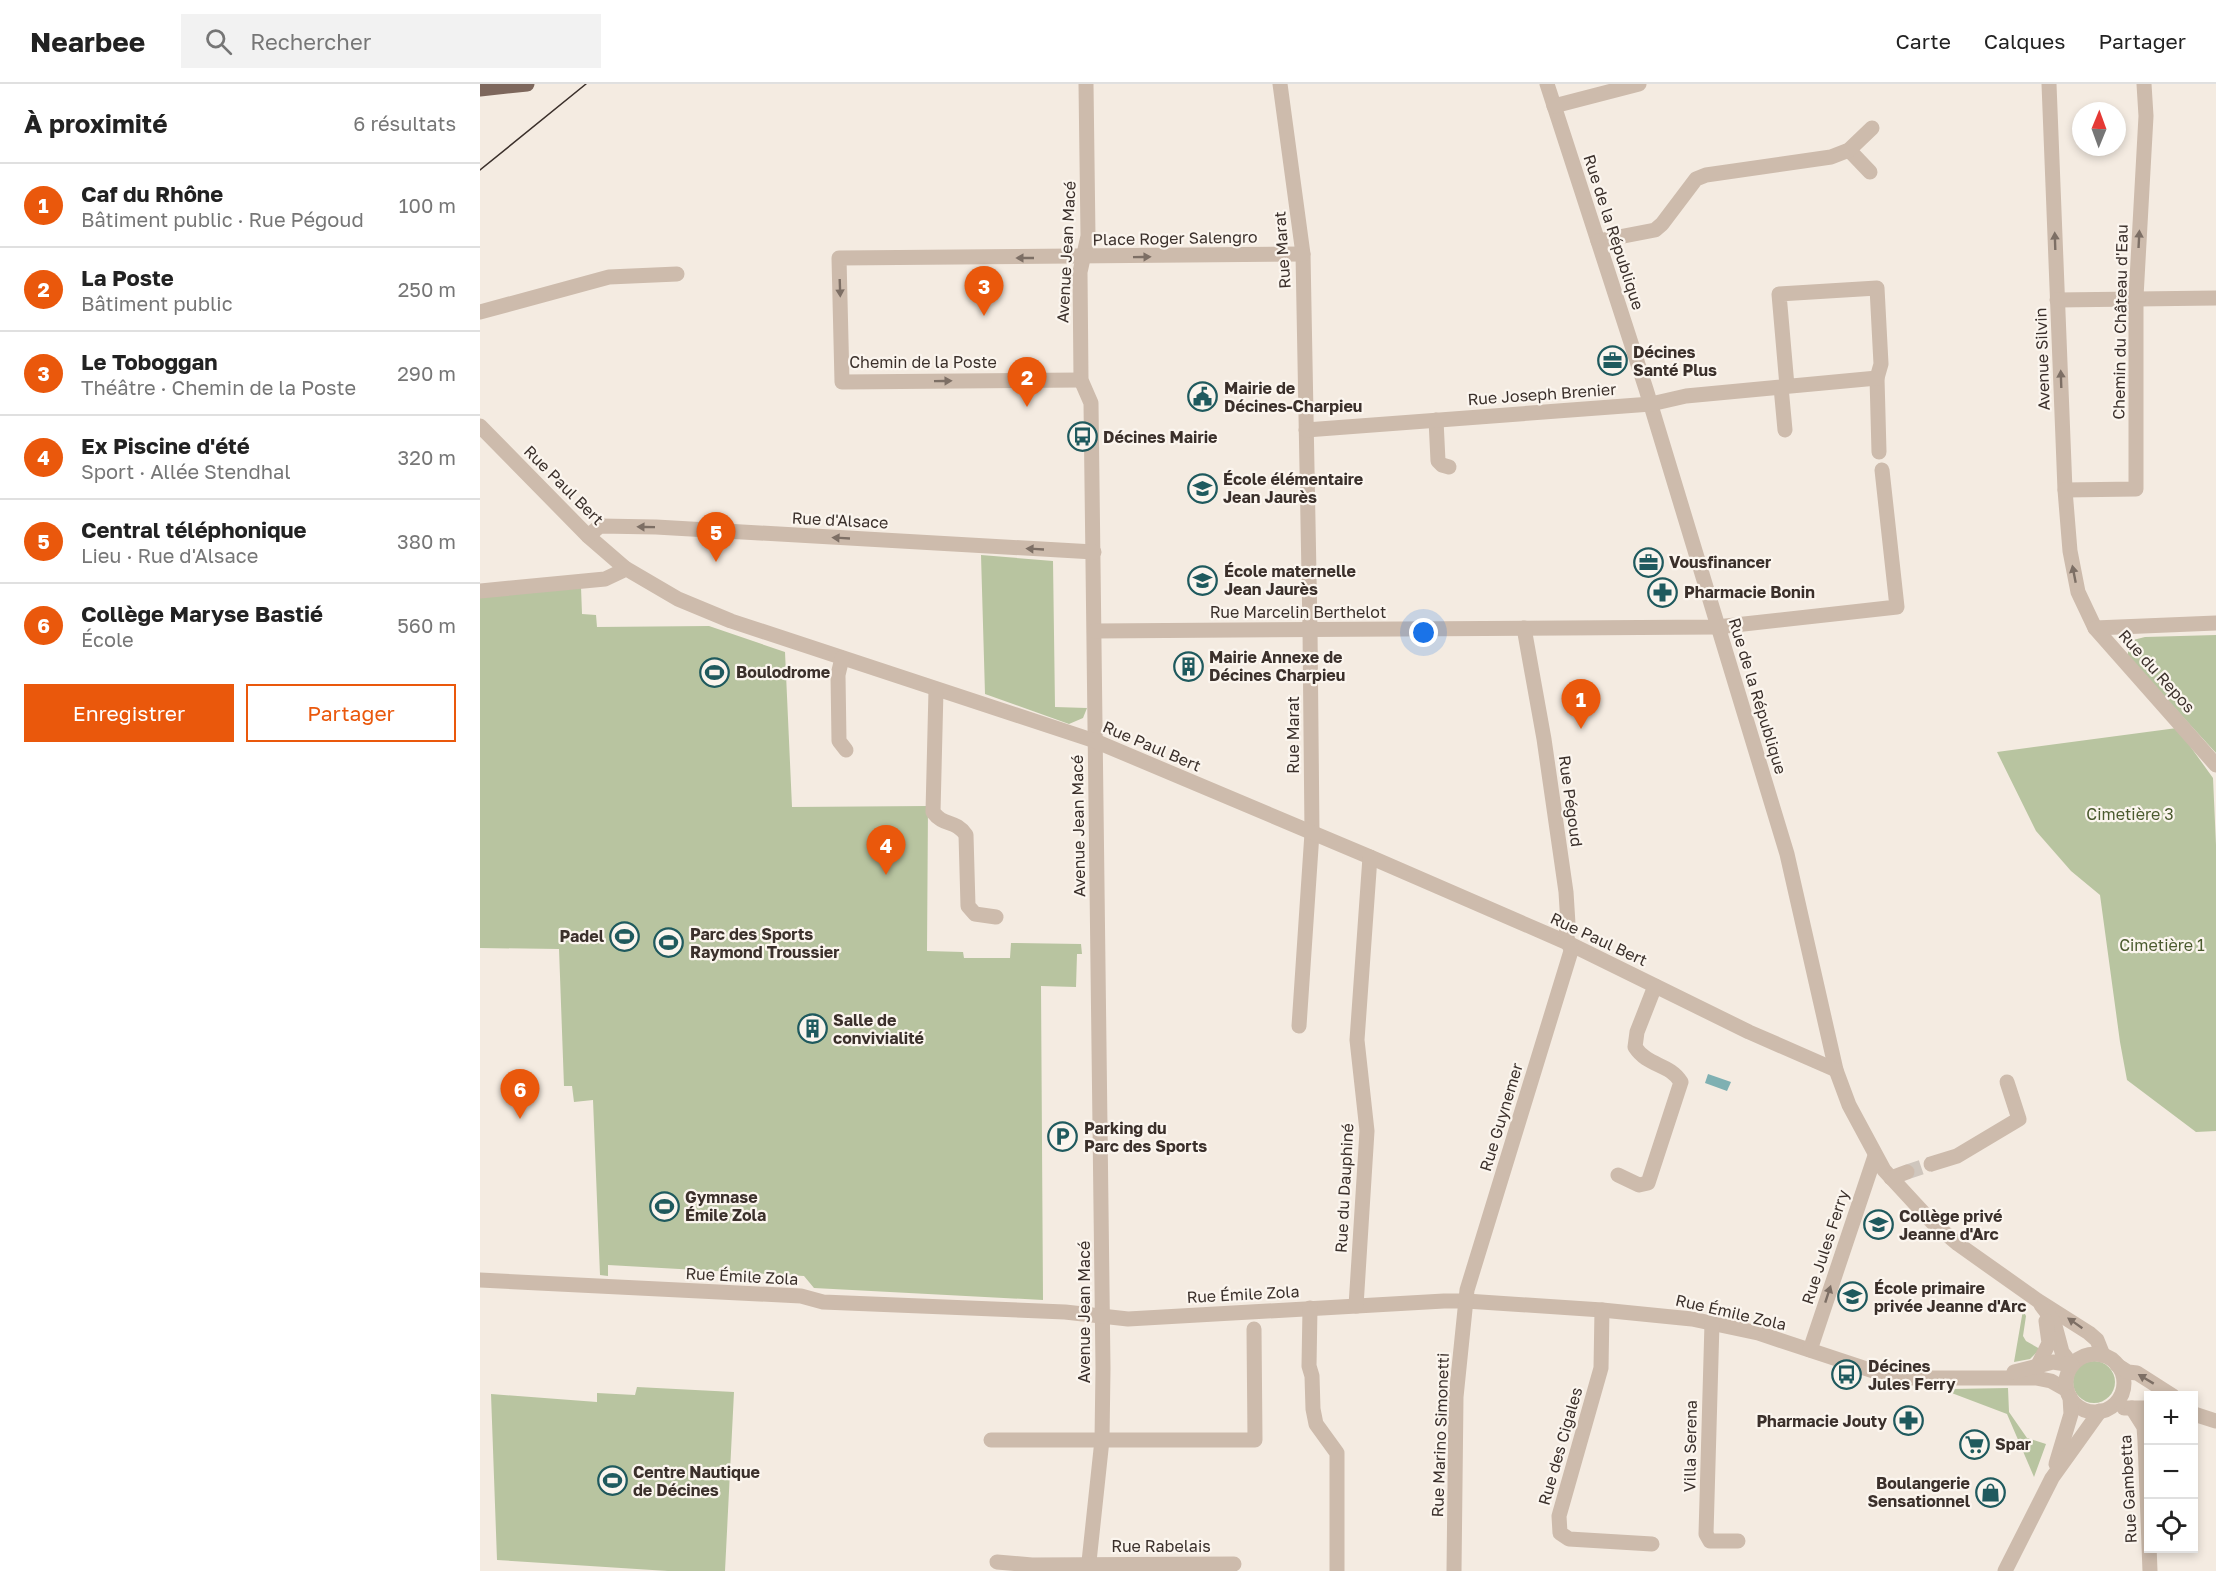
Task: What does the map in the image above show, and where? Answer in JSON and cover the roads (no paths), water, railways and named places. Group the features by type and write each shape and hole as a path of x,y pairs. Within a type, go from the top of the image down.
{"main road":[{"path":"491,87 527,84"}],"street":[{"name":"Avenue Jean Macé","path":"1086,84 1088,236 1080,272 1081,380 1091,404 1102,1316 1102,1440 1089,1567"},
{"name":"Rue Marat","path":"1280,84 1303,254 1312,833 1299,1026"},
{"name":"Rue de la République","path":"1547,84 1651,404 1787,854 1836,1070 1849,1105 1875,1156 1932,1222 1958,1244 2040,1303 2089,1333 2097,1340 2103,1355"},
{"path":"1554,106 1639,84"},
{"name":"Avenue Silvin","path":"2049,84 2065,490 2070,551 2078,592 2095,628"},
{"name":"Chemin du Château d'Eau","path":"2065,490 2136,489 2136,297 2146,116 2144,84"},
{"path":"1598,241 1655,230 1696,179 1706,175 1831,157 1849,150 1872,128"},
{"path":"1849,150 1870,172"},
{"name":"Place Roger Salengro","path":"1084,258 1303,254"},
{"name":"Chemin de la Poste","path":"1081,380 842,382 839,258 1084,258"},
{"path":"480,312 609,277 677,274"},
{"path":"1785,430 1779,294 1877,288 1881,364 1877,378 1879,452"},
{"path":"2057,300 2136,297 2216,298"},
{"name":"Rue Joseph Brenier","path":"1306,430 1651,404 1686,396 1877,378"},
{"path":"1436,420 1438,461 1449,467"},
{"name":"Rue Paul Bert","path":"480,426 588,536 625,568 678,599 731,621 1095,741 1370,856 1568,943 1749,1032 1836,1070"},
{"name":"Rue Marcelin Berthelot","path":"1095,630 1718,627 1897,607 1882,470"},
{"name":"Rue d'Alsace","path":"588,536 600,526 656,527 1094,552"},
{"path":"480,591 604,579 625,568"},
{"path":"2095,628 2216,623"},
{"name":"Rue Pégoud","path":"1524,628 1544,739 1566,892 1568,943"},
{"name":"Rue du Repos","path":"2095,628 2216,765"},
{"path":"842,658 838,675 839,741 846,750"},
{"path":"936,690 933,812 939,820 956,825 966,834 968,906 975,914 996,916"},
{"name":"Rue du Dauphiné","path":"1356,1306 1367,1131 1357,1040 1370,856"},
{"name":"Rue Guynemer","path":"1466,1301 1469,1284 1571,951 1568,943"},
{"name":"Rue Paul Bert","path":"1618,1175 1639,1185 1648,1183 1681,1082 1674,1071 1651,1062 1640,1055 1635,1047 1637,1032 1655,986"},
{"path":"1931,1164 1957,1156 2019,1119 2007,1082"},
{"name":"Rue Jules Ferry","path":"1810,1350 1875,1156"},
{"path":"1892,1178 1907,1172"},
{"name":"Rue Émile Zola","path":"480,1280 801,1296 823,1302 1065,1312 1128,1319 1466,1301 1602,1310 1671,1316 1758,1333 1873,1371 1910,1378 2043,1378 2068,1394"},
{"name":"Rue Marino Simonetti","path":"1454,1571 1456,1397 1466,1301"},
{"name":"Rue de la République","path":"2040,1303 2054,1322 2062,1352 2072,1365"},
{"path":"2038,1365 2049,1343 2040,1303"},
{"path":"1310,1308 1309,1366 1316,1424 1337,1452 1337,1571"},
{"name":"Rue des Cigales","path":"1602,1310 1601,1368 1558,1525 1560,1533 1569,1539 1652,1544"},
{"name":"Villa Serena","path":"1712,1323 1706,1534 1710,1541 1738,1542"},
{"path":"991,1440 1255,1440 1254,1329"},
{"path":"2005,1571 2052,1478 2071,1414 2066,1381 2072,1365 2086,1355 2103,1355 2128,1372 2137,1373 2166,1391"},
{"name":"Rue Émile Zola","path":"2000,1377 2053,1362 2072,1365"},
{"path":"2052,1478 2105,1409 2120,1396 2124,1380 2117,1365"},
{"path":"2068,1394 2082,1409 2144,1408"},
{"name":"Rue Gambetta","path":"2132,1408 2144,1427 2150,1571"},
{"name":"Rue Rabelais","path":"997,1562 1089,1567 1234,1564"}],"water":[{"path":"1708,1074 1731,1082 1727,1091 1705,1083"}],"tunnel":[{"path":"1907,1172 1931,1164"}],"tram line":[{"path":"480,170 586,84"}],"place":[{"name":"Le Toboggan","path":"984,316"},
{"name":"Décines Santé Plus","path":"1612,361"},
{"name":"Mairie de Décines-Charpieu","path":"1203,397"},
{"name":"La Poste","path":"1027,407"},
{"name":"Décines Mairie","path":"1082,437"},
{"name":"École élémentaire Jean Jaurès","path":"1202,488"},
{"name":"Central téléphonique","path":"716,562"},
{"name":"Vousfinancer","path":"1648,562"},
{"name":"École maternelle Jean Jaurès","path":"1203,580"},
{"name":"Pharmacie Bonin","path":"1663,592"},
{"name":"Mairie Annexe de Décines Charpieu","path":"1188,666"},
{"name":"Boulodrome","path":"715,672"},
{"name":"Caf du Rhône","path":"1581,729"},
{"name":"Ex Piscine d'été","path":"886,875"},
{"name":"Padel","path":"625,936"},
{"name":"Parc des Sports Raymond Troussier","path":"669,943"},
{"name":"Salle de convivialité","path":"812,1029"},
{"name":"Collège Maryse Bastié","path":"520,1119"},
{"name":"Parking du Parc des Sports","path":"1063,1137"},
{"name":"Gymnase Émile Zola","path":"664,1206"},
{"name":"Collège privé Jeanne d'Arc","path":"1878,1225"},
{"name":"École primaire privée Jeanne d'Arc","path":"1853,1297"},
{"name":"Décines Jules Ferry","path":"1847,1375"},
{"name":"Pharmacie Jouty","path":"1908,1421"},
{"name":"Spar","path":"1974,1444"},
{"name":"Centre Nautique de Décines","path":"612,1481"},
{"name":"Boulangerie Sensationnel","path":"1991,1492"}],"park label":[{"name":"Cimetière 3","path":"2130,814"},
{"name":"Cimetière 1","path":"2162,945"}]}
